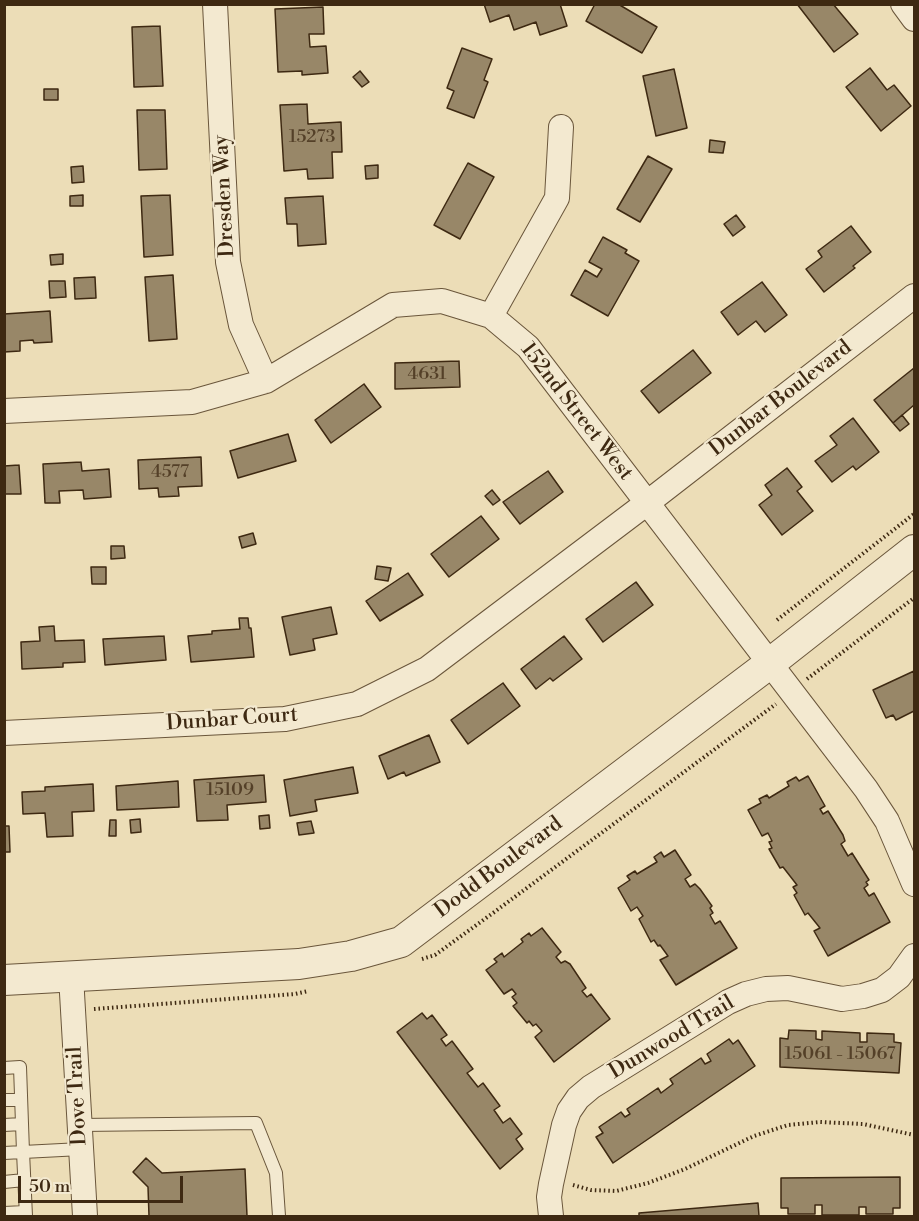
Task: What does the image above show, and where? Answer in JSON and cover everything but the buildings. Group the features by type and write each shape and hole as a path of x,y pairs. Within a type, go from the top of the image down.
{"street":[{"name":"Dresden Way","path":"215,4 228,262 241,325 266,381"},
{"path":"903,4 915,19"},
{"path":"491,316 557,198 561,127"},
{"name":"Dunbar Boulevard","path":"647,503 915,296"},
{"name":"152nd Street West","path":"4,411 192,402 266,381 393,305 442,300 491,316 528,347 769,664"},
{"name":"Dunbar Court","path":"4,733 285,719 357,704 427,669 647,503"},
{"name":"Dodd Boulevard","path":"4,980 308,963 351,956 401,942 769,664 915,550"},
{"path":"769,664 866,789 887,821 915,884"},
{"name":"Dunwood Trail","path":"550,1216 549,1197 552,1178 568,1111 591,1087 728,1002 756,992 788,988 842,999 863,996 882,990 899,977 915,956"},
{"name":"Dove Trail","path":"71,976 85,1216"}],"lane":[{"path":"4,1068 20,1067 26,1214 4,1213"},
{"path":"4,1100 21,1100"},
{"path":"80,1125 256,1123 276,1173 279,1216"},
{"path":"4,1125 22,1124"},
{"path":"4,1153 81,1149"},
{"path":"4,1182 24,1180"}],"path":[{"path":"777,620 915,514"},
{"path":"552,1178 591,1190 616,1191 648,1183 754,1136 788,1125 820,1122 863,1124 915,1135"}]}
